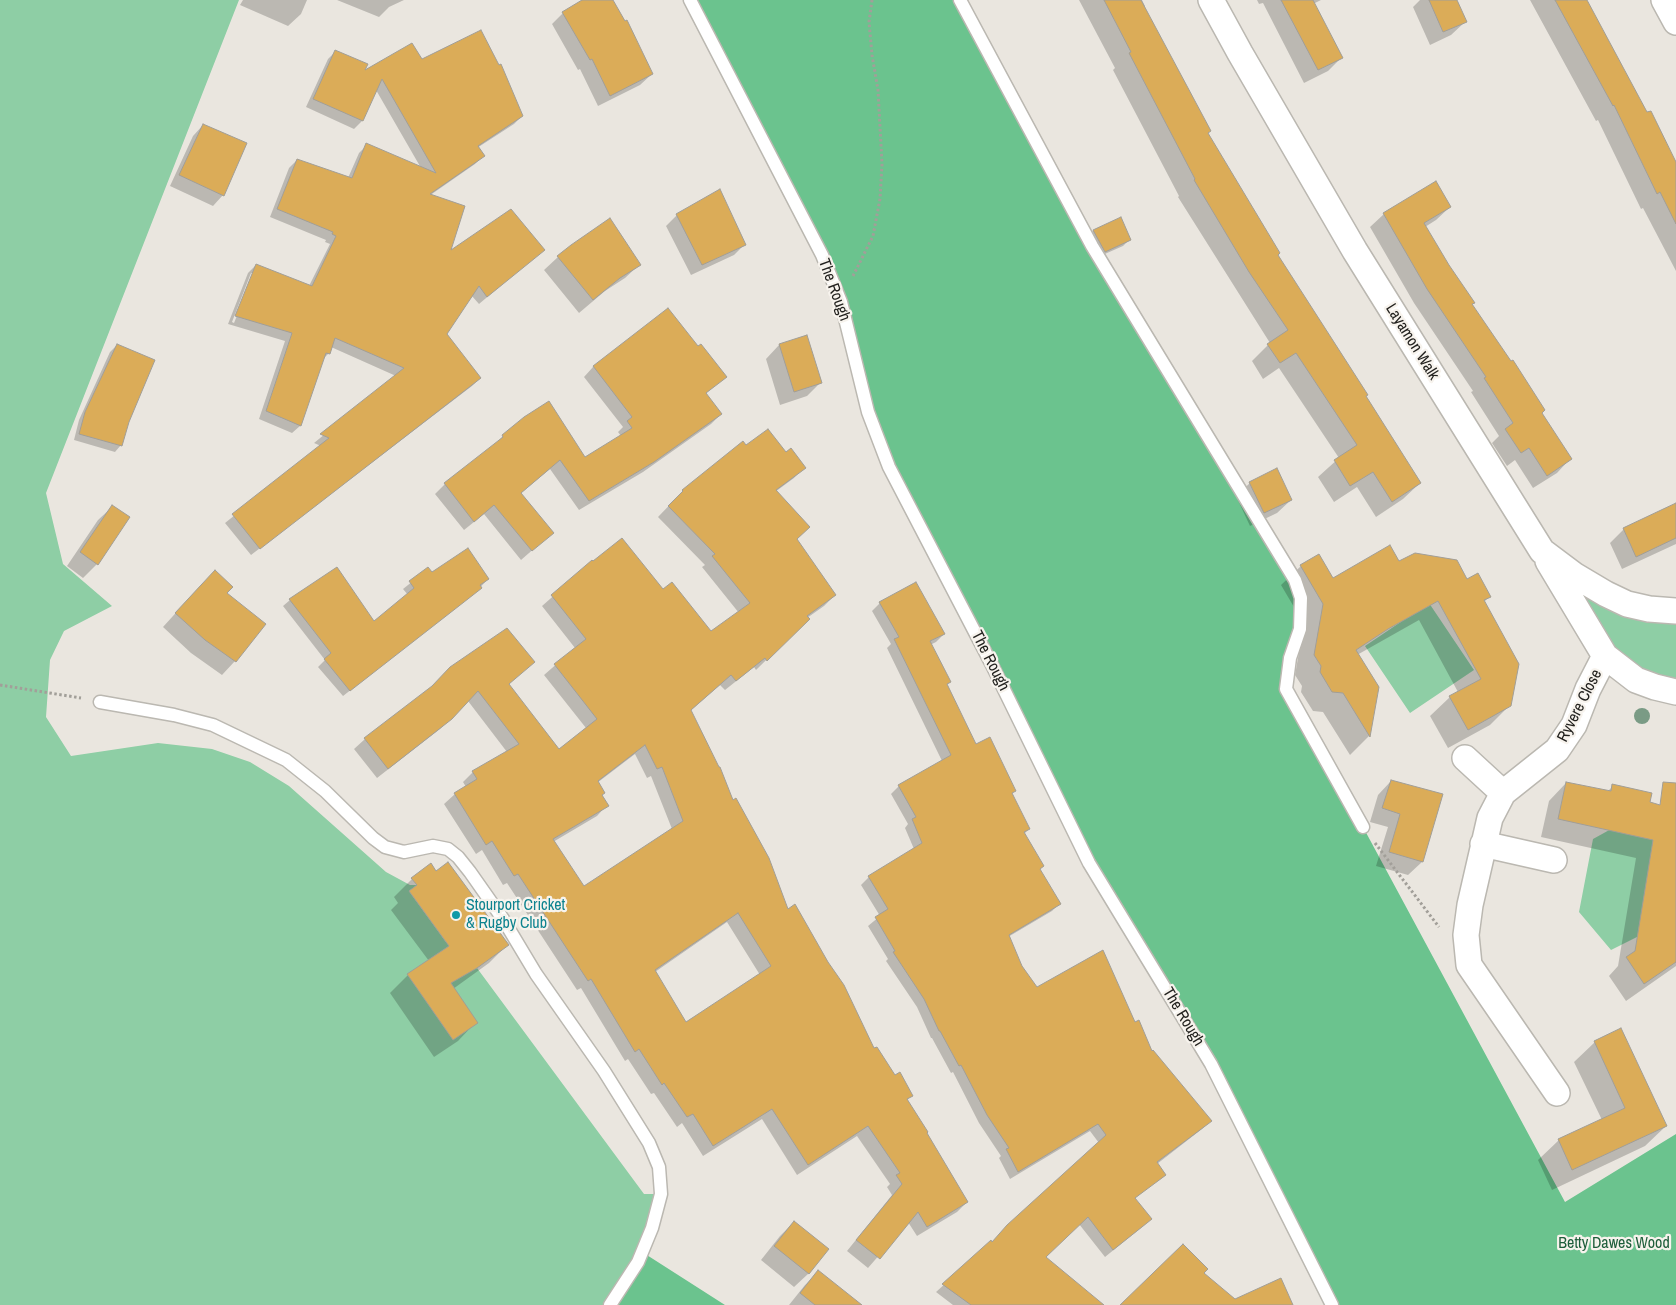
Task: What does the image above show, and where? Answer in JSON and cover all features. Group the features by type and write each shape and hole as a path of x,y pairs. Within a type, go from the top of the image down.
{"street":[{"name":"Layamon Walk","path":"1211,0 1351,243 1542,551 1574,575 1627,604 1649,610 1676,612"},
{"path":"1664,0 1676,22"},
{"name":"Ryvere Close","path":"1468,965 1466,935 1470,905 1490,818 1503,793 1557,750 1574,725 1588,689 1605,656 1542,551"},
{"path":"1605,656 1636,680 1676,692"},
{"path":"1465,758 1503,793"},
{"path":"1483,844 1554,860"},
{"path":"1468,965 1557,1093"}],"lane":[{"name":"The Rough","path":"690,0 822,255 841,302 868,412 889,467 992,665 1090,863 1211,1064 1332,1305"},
{"path":"960,0 1092,246 1295,580 1301,598 1300,629 1290,658 1286,689 1363,827"},
{"path":"100,702 174,715 220,728 286,760 325,791 373,838 385,847 404,852 433,846 448,849 458,857 503,919 536,974 604,1072 649,1142 659,1167 661,1194 652,1228 638,1262 610,1305"}],"path":[{"path":"841,302 873,236 880,200 882,164 878,90 869,22 872,0"},
{"path":"0,685 100,702"},
{"path":"1363,827 1468,965"}],"green space":[{"path":"0,0 239,0 46,493 63,564 112,606 64,631 50,660 46,717 71,756 158,743 212,749 250,762 289,786 386,872 410,885 417,885 409,891 446,942 475,969 477,968 644,1194 661,1194 639,1250 603,1305 0,1305"},
{"name":"Betty Dawes Wood","path":"690,0 960,0 1092,246 1301,598 1286,689 1363,827 1565,1202 1676,1134 1676,1305 1332,1305 1211,1064 1089,863 889,467 841,302"},
{"path":"1574,575 1676,611 1676,692 1605,656"},
{"path":"1429,603 1474,670 1410,713 1365,646"},
{"path":"1622,823 1659,831 1639,936 1611,950 1579,912 1593,839"},
{"path":"639,1250 725,1305 603,1305"}],"building":[{"path":"582,0 613,0 625,21 627,20 653,74 610,96 592,59 590,60 562,12"},
{"path":"1104,0 1141,0 1211,131 1208,133 1280,253 1278,255 1368,395 1366,396 1421,483 1392,502 1373,472 1350,486 1334,460 1357,445 1296,353 1280,363 1267,344 1288,330 1249,272 1194,180"},
{"path":"1281,0 1313,0 1343,58 1318,70"},
{"path":"1429,0 1457,0 1467,22 1443,32"},
{"path":"1555,0 1587,0 1647,112 1651,111 1676,162 1676,224 1660,192 1657,194 1614,105"},
{"path":"481,30 499,65 501,64 523,116 478,146 485,156 430,194 465,206 451,250 511,209 545,250 487,297 479,286 447,334 481,378 260,549 232,514 329,438 320,434 404,368 335,338 330,354 326,353 301,426 266,411 292,333 235,316 256,264 312,286 336,236 332,234 333,232 277,209 297,159 352,178 366,143 436,173 382,79 363,121 313,99 335,50 368,64 365,70 412,43 422,59"},
{"path":"203,124 247,143 224,196 179,175"},
{"path":"1436,181 1451,207 1424,223 1475,303 1472,304 1511,361 1513,360 1545,410 1542,413 1572,459 1547,476 1529,448 1521,453 1505,429 1513,423 1484,378 1486,377 1427,289 1383,213"},
{"path":"720,189 746,245 702,265 676,214"},
{"path":"1121,217 1131,240 1105,252 1093,230"},
{"path":"610,218 641,265 620,278 593,300 557,256"},
{"path":"668,308 698,346 701,344 727,377 706,393 722,414 654,462 589,501 560,460 521,493 554,533 532,551 494,505 474,522 444,483 503,437 502,435 524,417 549,401 585,457 632,428 627,421 632,417 593,366"},
{"path":"807,335 822,383 794,392 779,344"},
{"path":"117,344 155,360 129,422 122,446 79,434 85,412"},
{"path":"768,429 786,452 791,448 806,468 776,490 810,527 797,539 836,595 807,616 810,619 767,661 765,658 736,681 731,675 691,710 720,767 733,800 736,798 769,858 788,909 795,904 828,962 844,985 874,1048 877,1047 895,1075 900,1072 913,1096 907,1099 968,1202 927,1227 918,1212 880,1259 856,1240 902,1184 896,1175 900,1173 868,1126 808,1165 772,1109 713,1146 693,1114 687,1117 664,1083 662,1085 639,1049 635,1052 591,979 588,981 518,874 514,876 492,841 486,845 454,793 477,779 472,771 519,744 478,691 452,719 388,769 364,738 432,686 450,667 507,628 535,662 509,684 559,749 597,719 554,664 586,639 551,595 592,560 622,538 663,589 672,582 711,631 750,603 712,556 715,554 668,506 682,490 743,441 746,445","holes":["645,745 657,769 662,767 683,821 584,886 553,839 609,806 602,795 605,793 598,781","738,913 771,966 686,1022 655,970"]},
{"path":"1277,468 1292,500 1264,513 1249,482"},
{"path":"1676,503 1676,538 1636,557 1623,528"},
{"path":"112,505 130,517 98,565 80,552"},
{"path":"1390,545 1399,561 1415,553 1457,560 1467,579 1478,573 1491,597 1484,600 1519,664 1511,706 1468,730 1449,696 1481,679 1438,601 1388,629 1356,650 1379,687 1370,737 1343,693 1332,692 1320,672 1321,666 1314,655 1323,604 1300,565 1319,554 1333,578"},
{"path":"468,548 489,579 480,585 482,588 350,691 324,659 331,653 289,599 337,567 374,621 414,588 409,581 428,567 432,572"},
{"path":"215,570 233,587 227,593 266,624 236,662 205,640 175,613"},
{"path":"916,582 945,634 930,641 951,682 947,684 976,744 990,737 1016,791 1012,793 1030,829 1024,832 1044,866 1040,869 1061,904 1009,935 1022,966 1037,987 1103,950 1135,1022 1139,1020 1152,1051 1212,1121 1157,1162 1166,1175 1135,1198 1152,1219 1113,1250 1088,1217 1046,1257 1104,1305 971,1305 942,1284 991,1240 992,1242 1007,1225 1106,1135 1098,1124 1018,1172 1006,1149 1009,1148 987,1115 961,1065 959,1066 939,1031 924,999 893,952 895,951 875,917 888,909 868,876 922,843 912,819 916,817 898,785 951,755 894,639 899,637 879,602"},
{"path":"1391,780 1443,794 1423,862 1389,852 1400,814 1382,808"},
{"path":"1566,782 1611,791 1612,784 1652,793 1650,802 1660,805 1663,782 1676,783 1676,962 1644,984 1626,957 1635,951 1653,840 1558,819"},
{"path":"448,862 509,945 477,968 451,983 478,1023 453,1040 407,974 449,946 409,891 417,885 411,878 431,863 436,871"},
{"path":"1621,1028 1667,1126 1572,1170 1558,1139 1625,1108 1594,1041"},
{"path":"794,1221 829,1249 809,1274 774,1246"},
{"path":"1183,1244 1208,1269 1204,1273 1235,1299 1281,1278 1293,1305 1120,1305"},
{"path":"818,1270 862,1305 815,1305 800,1293"}],"place":[{"name":"Stourport Cricket & Rugby Club","path":"456,915"}]}
